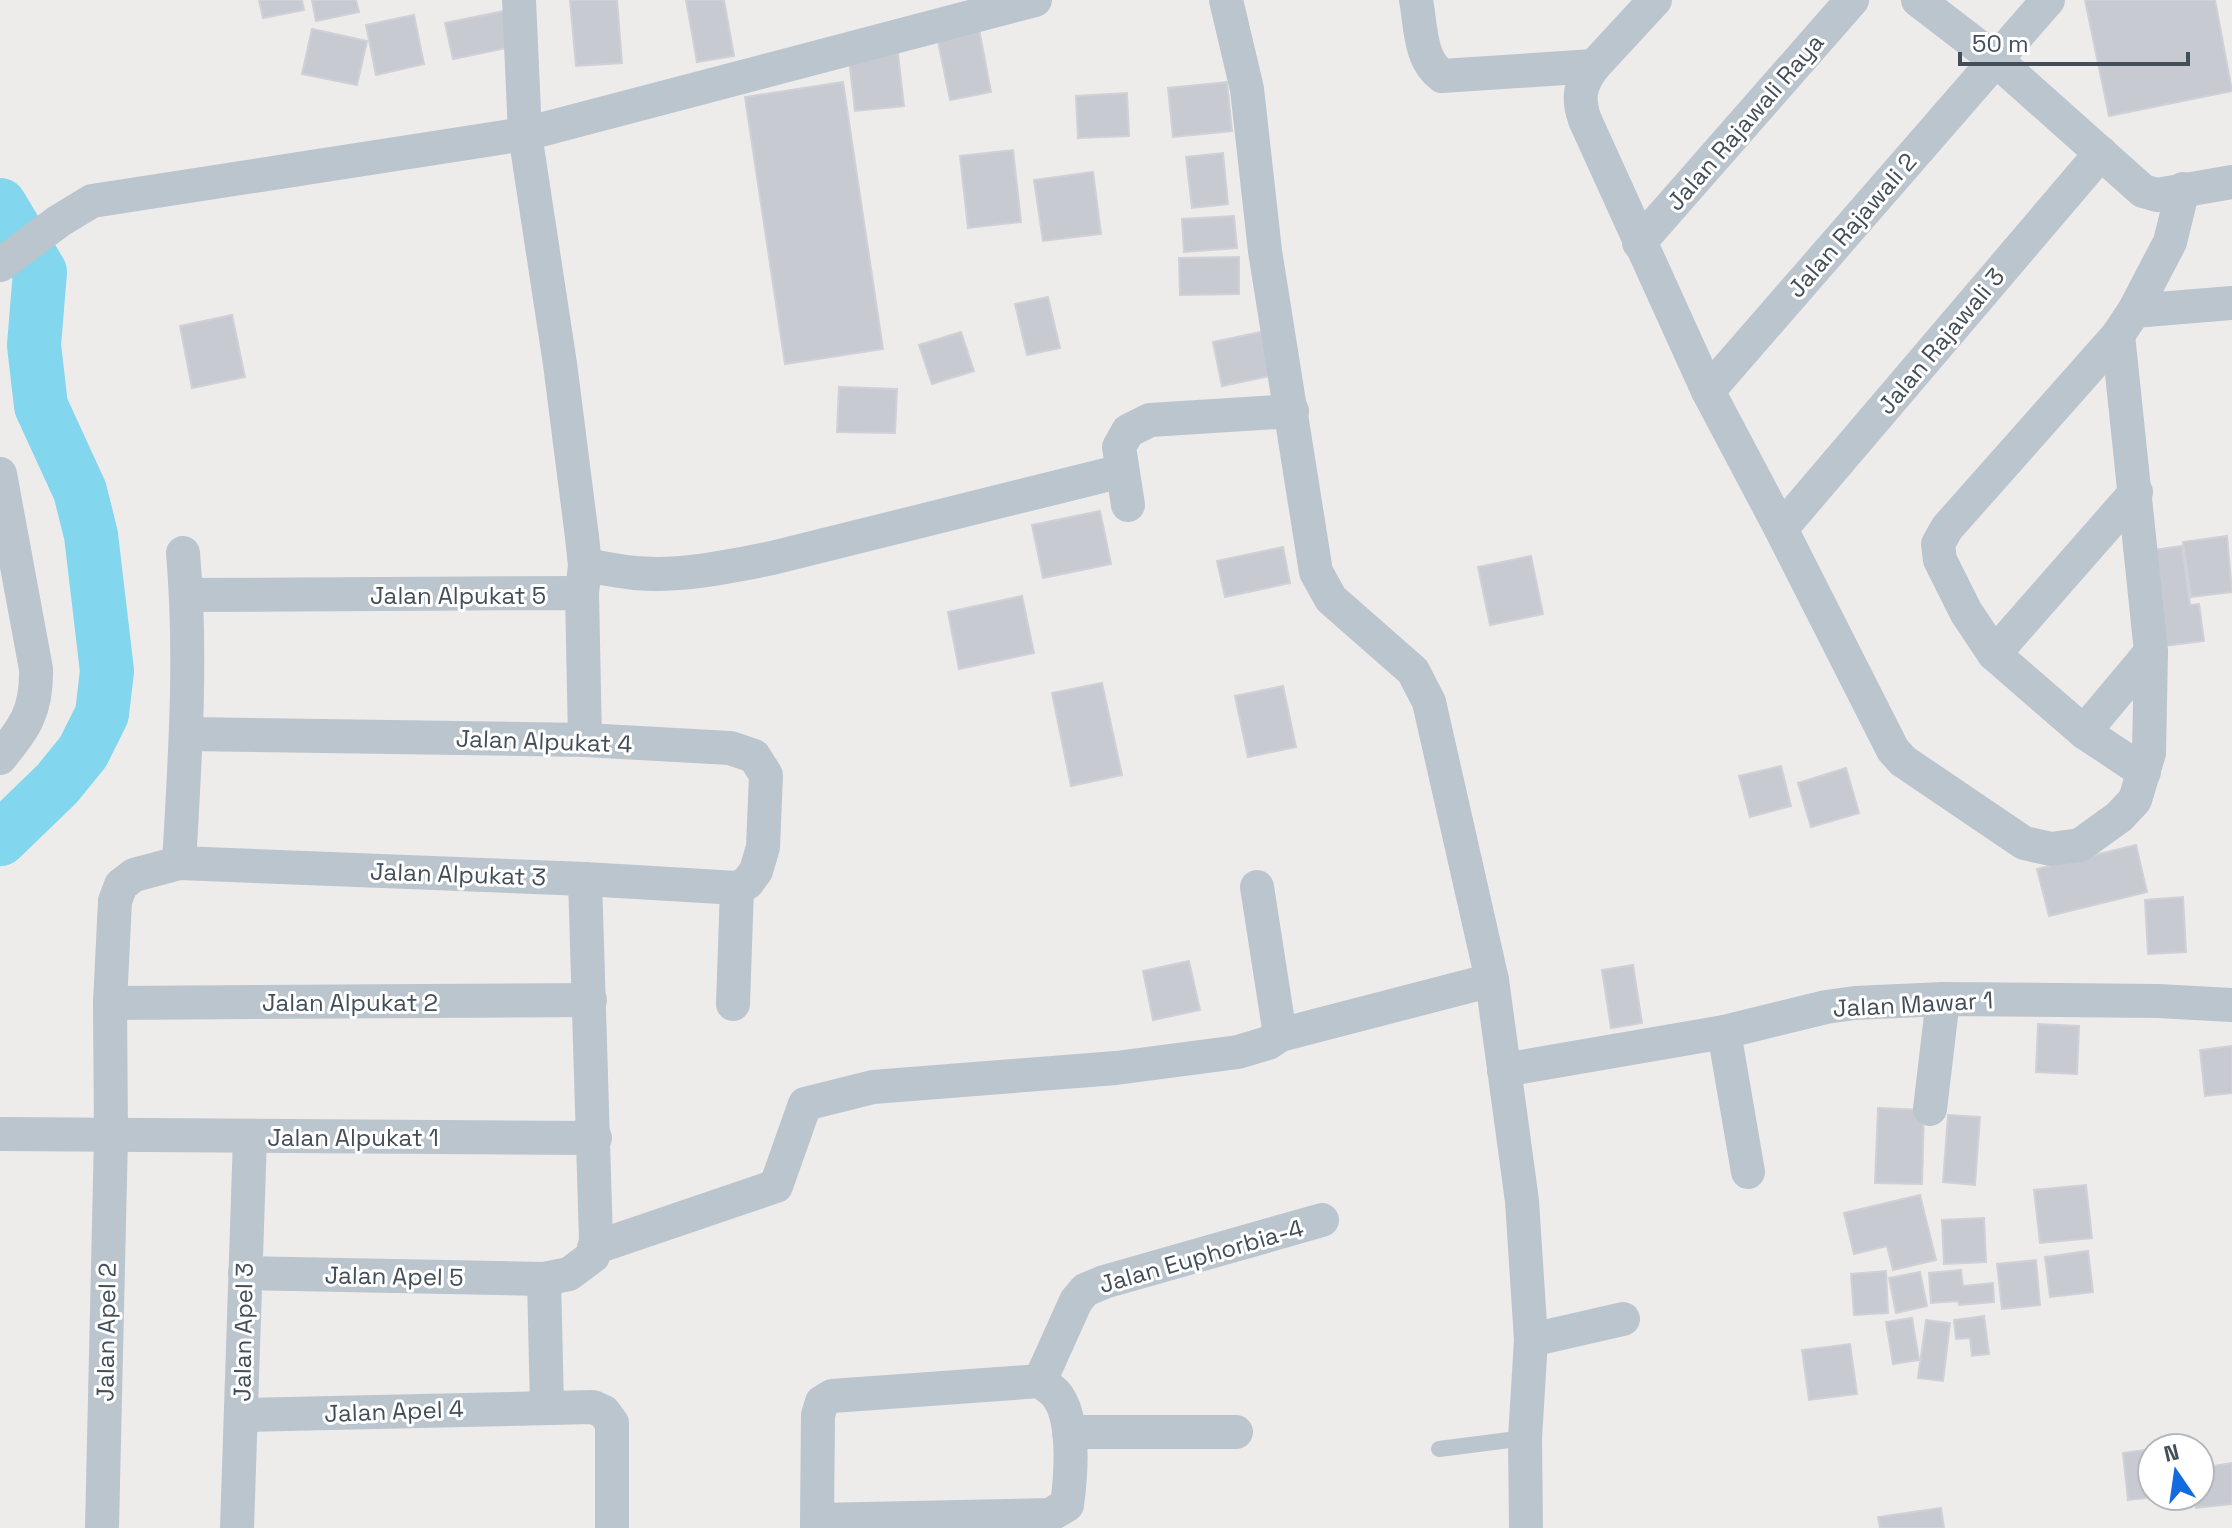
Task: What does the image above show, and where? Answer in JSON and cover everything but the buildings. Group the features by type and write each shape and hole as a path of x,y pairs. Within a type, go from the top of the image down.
{"street":[{"path":"519,0 525,134 560,364 583,579 719,569 1122,471"},
{"path":"2,263 92,201 115,195 525,134 1035,0"},
{"path":"1226,0 1247,89 1265,251 1316,572 1331,599 1413,671 1429,702 1492,980 1522,1201 1531,1340 1525,1438 1526,1528"},
{"path":"1416,0 1426,58 1442,76 1594,66"},
{"path":"1655,0 1585,78 1580,92 1580,106 1708,391 1893,750 1903,761 2024,843 2051,849 2080,845 2119,817 2135,800 2149,753 2151,652 2136,492 2126,323"},
{"name":"Jalan Rajawali Raya","path":"1639,243 1852,0"},
{"path":"1918,0 1996,60 2143,191 2157,195 2232,182"},
{"name":"Jalan Rajawali 2","path":"1708,391 2048,0"},
{"name":"Jalan Rajawali 3","path":"1781,529 2101,153"},
{"path":"2144,772 2084,732 1994,654 1966,612 1940,560 1938,544 1947,528 2126,323 2170,242 2183,189"},
{"path":"2126,323 2232,303"},
{"path":"1128,505 1119,447 1128,431 1150,420 1292,411"},
{"path":"0,474 36,669 36,690 31,714 0,758"},
{"path":"1994,654 2136,492"},
{"path":"179,863 186,734 187,595 183,553"},
{"name":"Jalan Alpukat 5","path":"187,595 583,579 585,740"},
{"path":"2084,732 2151,652"},
{"name":"Jalan Alpukat 4","path":"186,734 585,740 730,748 754,756 766,775 763,847 756,871 747,883 737,888"},
{"name":"Jalan Alpukat 3","path":"110,1003 115,901 121,885 134,875 179,863 737,888"},
{"path":"547,1407 544,1279 569,1274 593,1256 594,1248 595,1138 585,879"},
{"path":"1257,887 1280,1035"},
{"path":"733,1004 737,888"},
{"path":"594,1248 776,1186 805,1104 873,1087 1035,1076 1238,1052 1268,1043 1280,1035 1492,980"},
{"path":"1930,1109 1943,999"},
{"name":"Jalan Mawar 1","path":"1504,1070 1724,1032 1826,1007 1943,999 2158,1001 2232,1005"},
{"name":"Jalan Alpukat 2","path":"110,1003 590,1000"},
{"name":"Jalan Apel 2","path":"102,1528 111,1136 110,1003"},
{"path":"1724,1032 1748,1172"},
{"name":"Jalan Alpukat 1","path":"0,1134 595,1138"},
{"name":"Jalan Apel 3","path":"237,1528 250,1137"},
{"name":"Jalan Euphorbia-4","path":"1040,1381 1066,1318 1085,1290 1322,1220"},
{"name":"Jalan Apel 5","path":"245,1273 544,1279"},
{"path":"1531,1340 1623,1319"},
{"path":"1040,1381 1056,1394 1064,1409 1069,1432 1067,1505 1050,1515 817,1524 818,1415 822,1402 832,1396 1040,1381"},
{"name":"Jalan Apel 4","path":"241,1415 593,1407 604,1412 612,1423 612,1528"},
{"path":"1069,1432 1236,1432"}],"lane":[{"path":"1439,1449 1525,1438"}],"waterway":[{"path":"0,205 40,272 34,345 41,406 80,491 91,535 107,671 102,714 83,752 57,784 0,839"}]}
